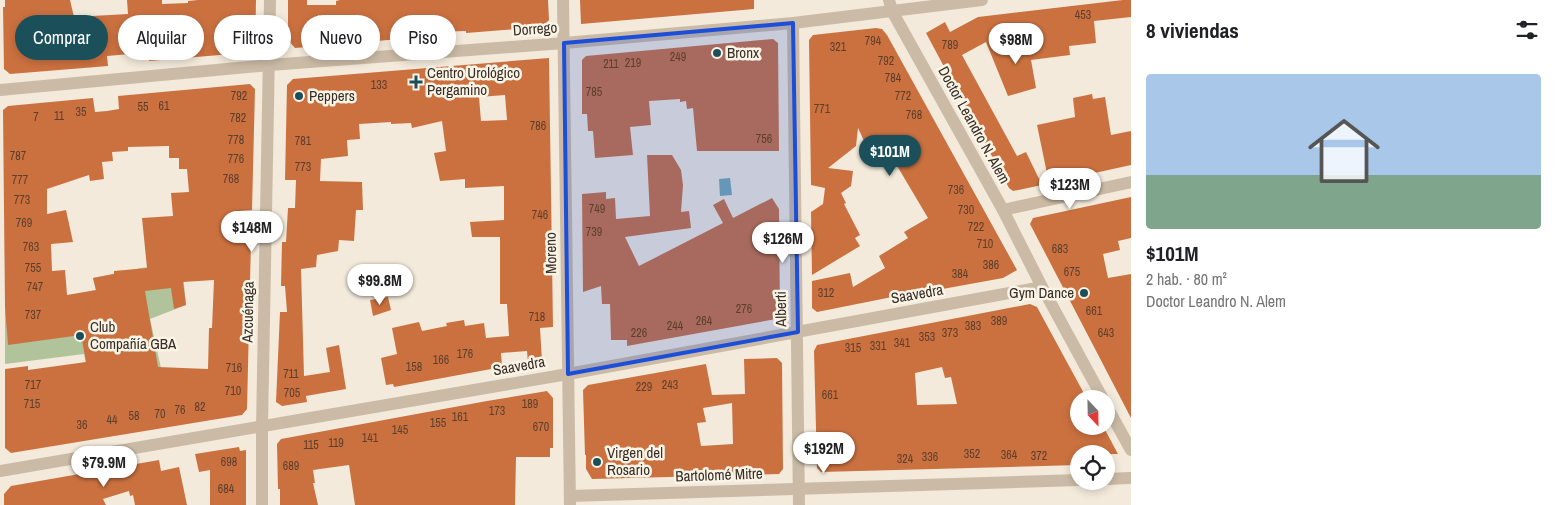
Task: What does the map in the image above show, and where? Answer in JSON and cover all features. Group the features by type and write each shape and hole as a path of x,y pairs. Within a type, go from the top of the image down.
{"street":[{"name":"Azcuénaga","path":"262,505 270,0"},
{"name":"Moreno","path":"563,0 570,500"},
{"name":"Dorrego","path":"0,90 270,65 564,44 793,23 891,5 982,0"},
{"name":"Doctor Leandro N. Alem","path":"891,5 1003,210 1098,390"},
{"name":"Alberti","path":"793,23 799,505"},
{"path":"1003,210 1131,182"},
{"name":"Saavedra","path":"0,471 568,374 1042,287"},
{"path":"1115,421 1131,450"},
{"path":"1115,479 1131,478"},
{"name":"Bartolomé Mitre","path":"570,500 799,489 1070,480"}],"highlighted area":[{"path":"793,23 798,332 568,374 564,43"}],"green space":[{"name":"Club Compañía GBA","path":"182,263 186,305 150,319 161,368 88,373 84,354 5,364 5,305 96,291 93,278 141,268"}],"water":[{"path":"730,178 732,195 720,196 719,179"}],"building":[{"path":"5,0 70,0 74,15 15,15 15,60 107,60 108,66 10,74 4,69 3,7 5,7"},
{"path":"127,0 162,0 162,4 188,3 188,1 198,0 256,0 256,15 214,15 214,55 204,56 204,15 118,15 118,55 108,56 108,15 128,14"},
{"path":"288,0 307,0 307,5 336,5 336,1 340,0 548,0 549,20 543,27 466,33 466,31 456,31 456,15 390,15 390,40 380,41 380,15 301,15 301,48 295,48 291,43 291,15 288,15"},
{"path":"580,0 754,0 754,9 581,24"},
{"path":"1131,0 1131,17 1094,21 1096,43 1069,46 1070,55 1031,60 1036,88 1008,96 986,42 962,55 1017,156 1026,152 1042,185 1013,191 1009,188 926,33 945,22 950,32 978,17"},
{"path":"876,28 882,29 887,35 1017,270 1003,278 817,312 812,308 812,281 850,273 853,287 885,268 879,256 908,238 904,232 928,218 890,154 875,164 858,128 856,146 828,168 853,171 851,186 841,193 846,203 844,204 860,235 855,238 860,246 812,275 811,212 823,204 825,188 811,185 809,40 813,35"},
{"path":"773,39 778,43 779,151 697,151 693,108 687,109 686,101 680,102 680,99 649,101 651,125 630,127 633,155 595,158 593,131 588,131 587,114 582,114 582,60 586,56"},
{"path":"549,58 553,327 540,328 542,361 528,363 527,351 501,353 502,367 394,387 393,384 386,385 381,358 397,354 392,328 419,322 422,331 447,326 446,323 464,320 465,326 484,323 486,338 509,336 507,304 500,304 500,237 472,237 470,222 504,220 504,186 465,188 465,179 440,181 434,153 446,151 442,121 412,128 411,123 359,124 360,139 347,140 348,156 321,159 320,181 362,182 363,210 356,210 354,241 339,240 338,251 317,255 316,267 301,269 304,376 330,372 326,348 339,345 346,389 306,396 307,402 282,406 276,402 280,312 287,312 285,286 281,286 282,242 286,242 288,208 295,208 296,180 285,180 287,85 293,79","holes":["505,95 507,120 481,121 479,97"]},
{"path":"250,84 255,89 252,210 239,211 241,241 251,240 247,409 242,415 11,453 5,448 5,369 28,366 28,370 86,362 81,335 8,345 5,307 3,110 8,106 93,98 95,112 107,111 119,109 118,96","holes":["169,146 169,158 179,158 179,169 187,169 189,192 171,193 173,216 142,218 147,268 114,271 114,274 93,278 96,290 67,295 65,270 52,271 51,244 73,242 66,210 47,214 47,189 89,175 90,181 104,179 102,162 113,161 112,152 128,151 128,147","214,280 212,328 209,328 208,369 158,367 145,291 171,288 174,309 186,305 183,282"]},
{"path":"1092,94 1093,99 1105,97 1111,135 1131,131 1131,165 1049,183 1037,125 1075,117 1073,98"},
{"path":"647,155 672,155 681,170 683,185 681,212 689,211 691,228 625,237 639,266 723,223 713,205 724,199 733,218 772,198 779,209 780,314 776,319 627,346 627,340 611,340 610,304 602,304 601,286 583,292 582,194 606,192 606,199 615,198 616,219 650,216"},
{"path":"1131,197 1131,238 1118,241 1120,250 1103,254 1108,278 1131,274 1131,418 1030,224 1033,218"},
{"path":"388,297 391,310 373,316 370,300"},
{"path":"1030,304 1037,307 1082,390 1070,390 1070,435 1108,435 1113,445 1070,445 1070,465 821,472 817,468 814,351 817,345","holes":["942,367 945,378 951,377 957,404 917,405 915,373"]},
{"path":"777,358 782,363 783,469 779,474 592,479 586,469 585,455 583,390 588,385 706,364 712,395 745,394 744,359","holes":["732,403 733,444 701,446 697,423 706,422 703,408"]},
{"path":"547,391 553,398 553,448 550,448 550,457 516,457 515,505 355,505 349,465 313,470 315,483 313,483 318,505 280,505 277,444 281,439"},
{"path":"239,447 240,451 246,450 246,505 210,505 210,470 199,472 195,454"},
{"path":"159,460 161,471 179,467 187,505 135,505 133,495 130,496 129,491 103,499 106,505 4,505 4,494 11,486"}],"place":[{"name":"Bronx","path":"717,53"},
{"name":"Centro Urológico Pergamino","path":"416,82"},
{"name":"Peppers","path":"299,96"},
{"name":"Gym Dance","path":"1084,293"},
{"name":"Club Compañía GBA","path":"80,336"},
{"name":"Virgen del Rosario","path":"597,462"}]}
